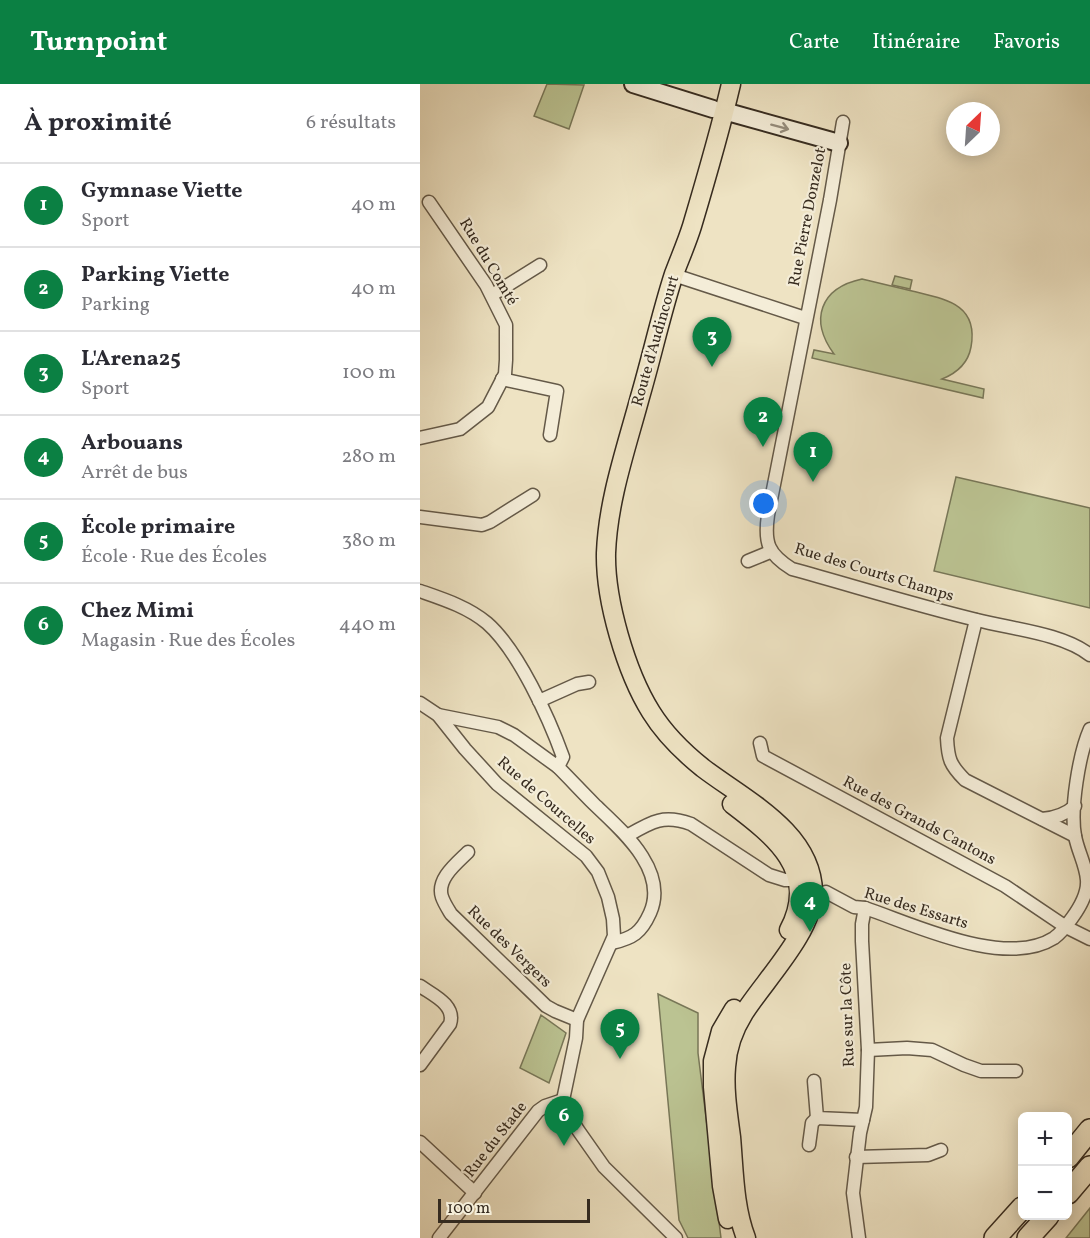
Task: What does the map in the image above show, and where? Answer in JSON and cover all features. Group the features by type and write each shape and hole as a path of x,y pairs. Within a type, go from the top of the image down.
{"highway":[{"path":"1072,1152 1090,1130"},
{"path":"1072,1188 1090,1167"},
{"path":"995,1238 1018,1213"},
{"path":"1028,1238 1044,1220"}],"main road":[{"name":"Route d'Audincourt","path":"607,601 608,519 674,275 691,228 719,110 720,84"},
{"name":"Route d'Audincourt","path":"607,601 598,543 602,513 719,110 731,84"},
{"path":"607,601 620,667 643,718 667,750 768,832 785,850 797,880 797,911 794,921 766,965 747,986 721,1031 713,1061 713,1087 722,1186 729,1225 734,1238"},
{"path":"607,601 634,679 651,712 675,742 701,766 787,832 802,852 810,871 812,903 802,928 790,950 742,1015 733,1036 726,1064 735,1184 741,1223 746,1238"}],"street":[{"path":"633,84 839,143"},
{"name":"Rue Pierre Donzelot","path":"805,318 830,200 843,122"},
{"name":"Rue du Comté","path":"420,438 460,429 488,407 502,379 506,360 506,325 492,296 429,202"},
{"path":"492,296 540,265"},
{"path":"674,275 805,318"},
{"name":"Rue des Courts Champs","path":"805,318 768,515 766,532 770,552 792,569 976,620 1040,635 1088,651"},
{"path":"502,379 557,392 550,435"},
{"path":"420,517 482,525 533,495"},
{"path":"748,561 770,552"},
{"path":"420,591 452,602 486,622 500,636 528,678 555,734 563,757 558,767"},
{"path":"976,620 947,738 947,754 952,767 965,780 1075,836"},
{"path":"539,701 577,684 590,682"},
{"name":"Rue de Courcelles","path":"420,703 438,715 465,749 497,783 586,856 598,873 608,897 614,920 612,943"},
{"path":"438,715 498,727 514,735 558,767 627,836 647,865 654,894 652,907 639,932 630,939 612,943 577,1020 576,1038 563,1100 578,1130 604,1167 676,1238"},
{"path":"1066,927 1083,900 1087,884 1085,868 1075,836 1075,806 1079,768 1085,740 1090,729"},
{"name":"Rue des Grands Cantons","path":"760,743 763,756 1005,886 1066,927 1090,939"},
{"path":"1042,819 1066,813 1075,806"},
{"path":"627,836 663,819 679,820 691,824 769,875 785,880 797,880"},
{"name":"Rue des Vergers","path":"468,852 449,871 443,883 441,895 451,914 546,1005 577,1020"},
{"name":"Rue des Essarts","path":"826,892 854,907 865,908 944,938 961,942 1021,948 1043,943 1055,937 1066,927"},
{"name":"Rue sur la Côte","path":"858,1238 853,1193 856,1157 866,1107 868,1050 862,945 865,908"},
{"path":"420,986 448,1007 452,1018 420,1065"},
{"path":"868,1050 906,1048 932,1050 981,1071 1016,1071"},
{"path":"814,1081 817,1118"},
{"name":"Rue du Stade","path":"439,1238 538,1111 563,1100"},
{"path":"809,1145 812,1123 817,1118 863,1120"},
{"path":"420,1142 475,1193"},
{"path":"856,1157 928,1155 941,1150"}],"green space":[{"path":"547,84 584,85 569,129 534,116"},
{"path":"895,276 912,280 910,289 892,285"},
{"path":"862,279 936,297 964,312 970,321 972,332 970,353 961,367 942,379 984,389 983,398 812,358 814,350 834,354 822,329 823,307 828,298 848,283"},
{"path":"956,477 1090,508 1090,608 934,571"},
{"path":"658,994 698,1013 698,1053 721,1238 688,1238 679,1220"},
{"path":"541,1015 566,1033 549,1083 520,1068"},
{"path":"1090,1208 1090,1238 1066,1238"}],"place":[{"name":"L'Arena25","path":"712,367"},
{"name":"Parking Viette","path":"763,447"},
{"name":"Gymnase Viette","path":"813,482"},
{"name":"Arbouans","path":"810,932"},
{"name":"École primaire","path":"620,1059"},
{"name":"Chez Mimi","path":"564,1146"}]}
